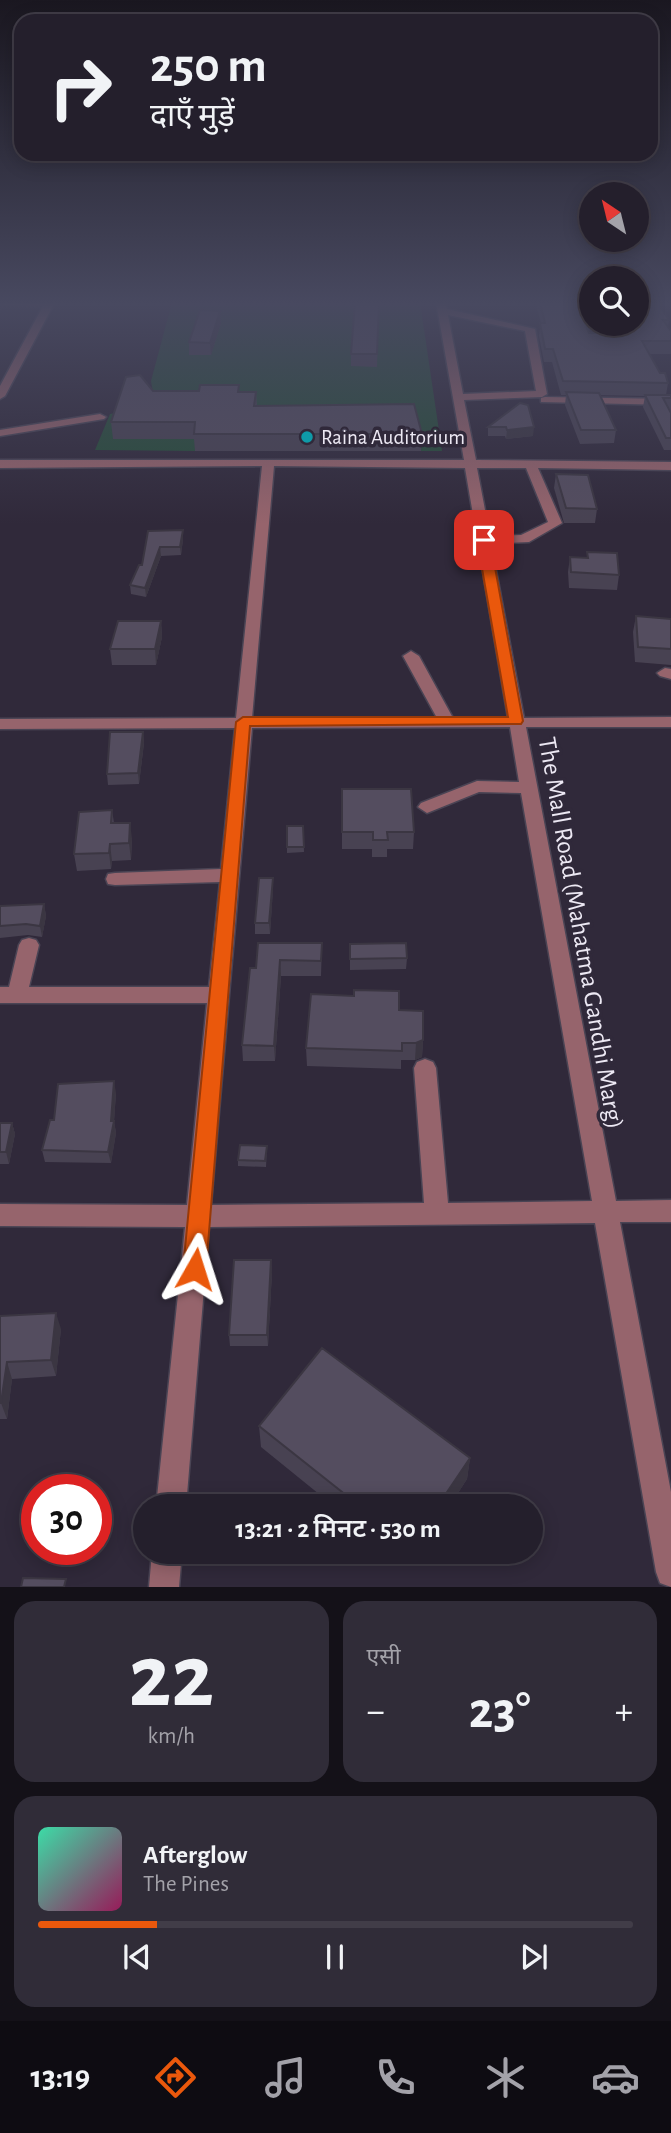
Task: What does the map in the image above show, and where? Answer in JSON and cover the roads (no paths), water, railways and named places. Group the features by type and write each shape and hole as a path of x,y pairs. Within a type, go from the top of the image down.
{"street":[{"name":"The Mall Road (Mahatma Gandhi Marg)","path":"455,376 671,1573"},
{"path":"459,397 542,394 539,376"},
{"path":"0,396 3,383"},
{"path":"545,400 671,402"},
{"path":"0,433 100,417"},
{"path":"173,1494 268,462"},
{"path":"0,464 268,462 671,466"},
{"path":"484,540 524,539 555,523 531,465"},
{"path":"411,656 447,721"},
{"path":"0,724 671,722"},
{"path":"427,807 477,786 528,788"},
{"path":"115,879 230,875"},
{"path":"29,945 8,995 219,995"},
{"path":"425,1068 438,1212"},
{"path":"0,1215 200,1216 671,1211"},
{"path":"163,1587 166,1564"}],"place":[{"name":"Raina Auditorium","path":"307,437"}]}
